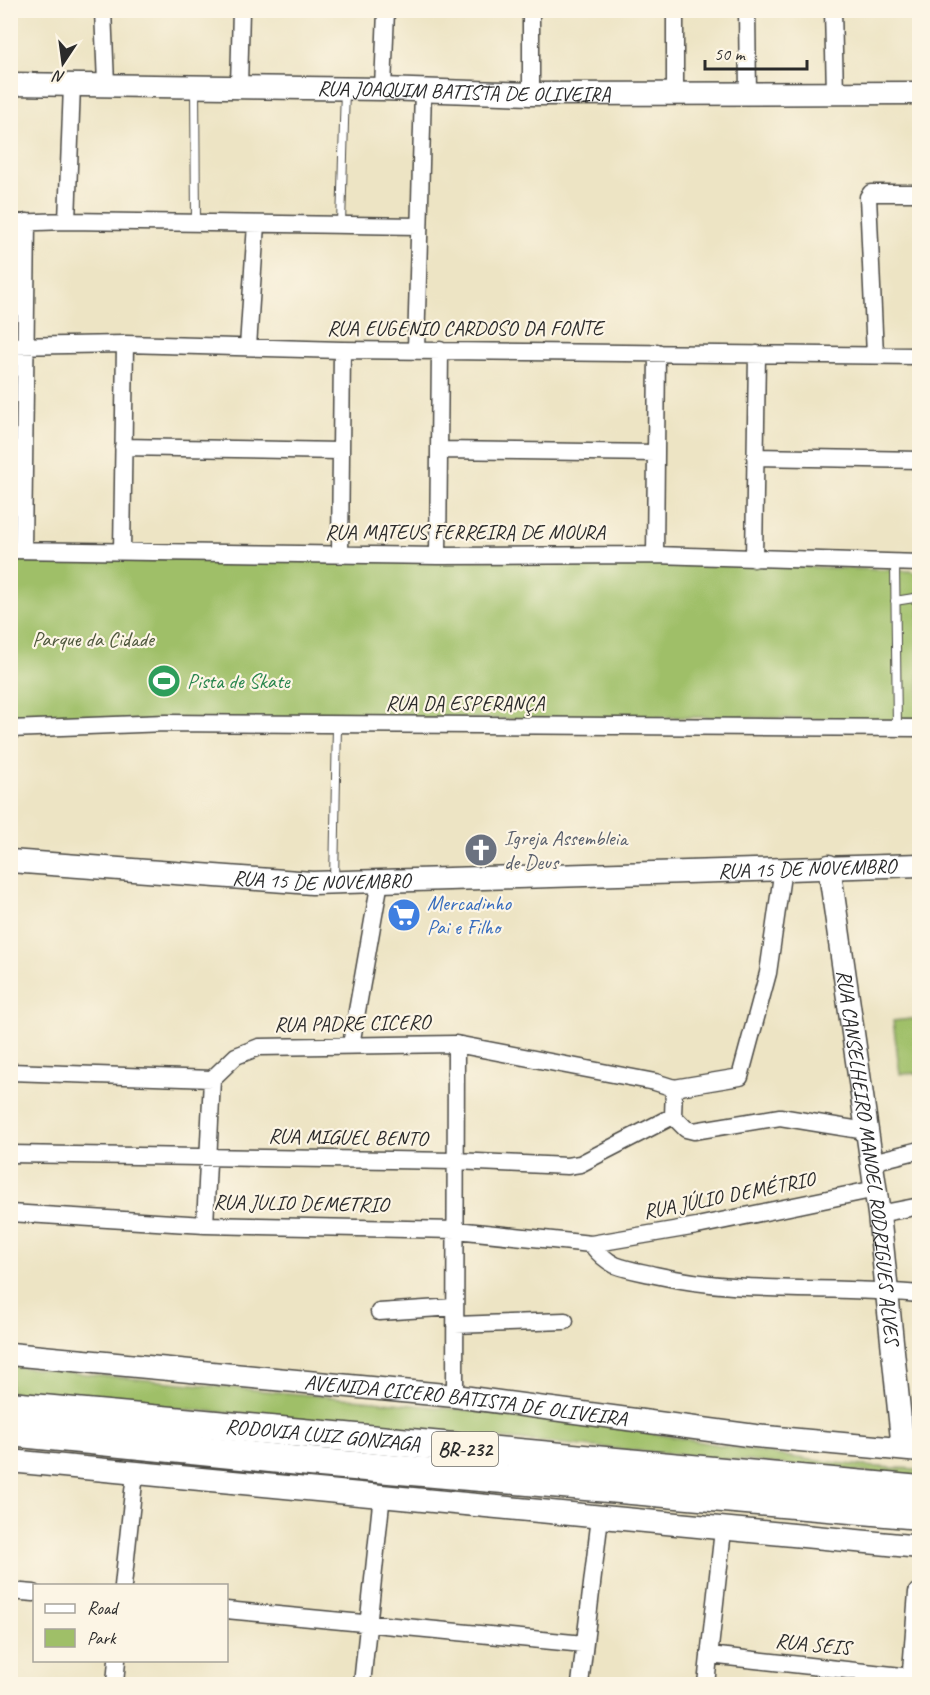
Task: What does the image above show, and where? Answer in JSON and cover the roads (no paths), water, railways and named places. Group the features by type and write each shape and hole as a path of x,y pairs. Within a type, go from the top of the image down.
{"highway":[{"name":"RODOVIA LUIZ GONZAGA","path":"10,1406 920,1490"},
{"name":"RODOVIA LUIZ GONZAGA","path":"10,1432 320,1463 920,1515"}],"main road":[{"name":"RUA JOAQUIM BATISTA DE OLIVEIRA","path":"10,84 345,88 531,94 920,93"},
{"name":"RUA 15 DE NOVEMBRO","path":"10,861 206,877 334,882 920,865"},
{"name":"RUA CANSELHEIRO MANOEL RODRIGUES ALVES","path":"829,866 911,1450"},
{"name":"AVENIDA CICERO BATISTA DE OLIVEIRA","path":"10,1354 455,1396 743,1434 911,1450"},
{"path":"10,1461 382,1494 723,1530 920,1547"}],"street":[{"path":"103,10 106,84"},
{"path":"239,86 241,10"},
{"path":"383,89 386,10"},
{"path":"531,10 531,94"},
{"path":"675,10 675,95"},
{"path":"747,10 748,95"},
{"path":"833,10 835,93"},
{"path":"67,221 72,85"},
{"path":"416,350 423,90"},
{"path":"875,355 868,199 872,193 920,193"},
{"path":"17,550 19,223 67,221 419,226"},
{"path":"248,347 256,224"},
{"path":"122,552 125,344"},
{"name":"RUA EUGENIO CARDOSO DA FONTE","path":"18,346 125,344 342,350 920,356"},
{"path":"339,555 342,350"},
{"path":"438,556 440,350"},
{"path":"655,555 657,352"},
{"path":"754,559 757,354"},
{"path":"123,447 339,451"},
{"path":"440,450 656,453"},
{"path":"755,458 920,460"},
{"name":"RUA MATEUS FERREIRA DE MOURA","path":"17,550 438,556 655,555 920,563"},
{"name":"RUA DA ESPERANÇA","path":"10,729 166,723 920,728"},
{"path":"783,868 768,974 740,1077 674,1088 672,1116 686,1129 694,1131 780,1116 866,1131"},
{"path":"351,1045 380,881"},
{"path":"455,1396 456,1044"},
{"name":"RUA PADRE CICERO","path":"212,1079 236,1056 254,1048 456,1044 632,1077 674,1088"},
{"path":"10,1072 212,1079 205,1225"},
{"name":"RUA MIGUEL BENTO","path":"10,1154 455,1161 567,1166 580,1164 672,1116"},
{"path":"872,1162 920,1150"},
{"name":"RUA JÚLIO DEMÉTRIO","path":"591,1244 697,1226 876,1189"},
{"path":"879,1214 920,1206"},
{"name":"RUA JULIO DEMETRIO","path":"10,1213 205,1225 456,1230 591,1244"},
{"path":"591,1244 615,1265 670,1278 769,1289 887,1291 920,1294"},
{"path":"379,1312 455,1307"},
{"path":"455,1325 565,1321"},
{"path":"123,1584 135,1473"},
{"path":"362,1684 382,1494"},
{"path":"580,1684 600,1517"},
{"path":"706,1684 723,1530"},
{"path":"10,1591 33,1593"},
{"path":"910,1681 917,1592"},
{"path":"228,1610 368,1621 584,1644"},
{"name":"RUA SEIS","path":"710,1655 910,1681"},
{"path":"115,1684 117,1662"}],"lane":[{"path":"195,87 196,222"},
{"path":"341,224 345,88"},
{"path":"895,563 897,728"},
{"path":"895,601 920,597"},
{"path":"334,882 337,725"}],"place":[{"name":"Pista de Skate","path":"164,681"},
{"name":"Igreja Assembleia de Deus","path":"481,850"},
{"name":"Mercadinho Pai e Filho","path":"404,915"}],"park label":[{"name":"Parque da Cidade","path":"93,639"}]}
